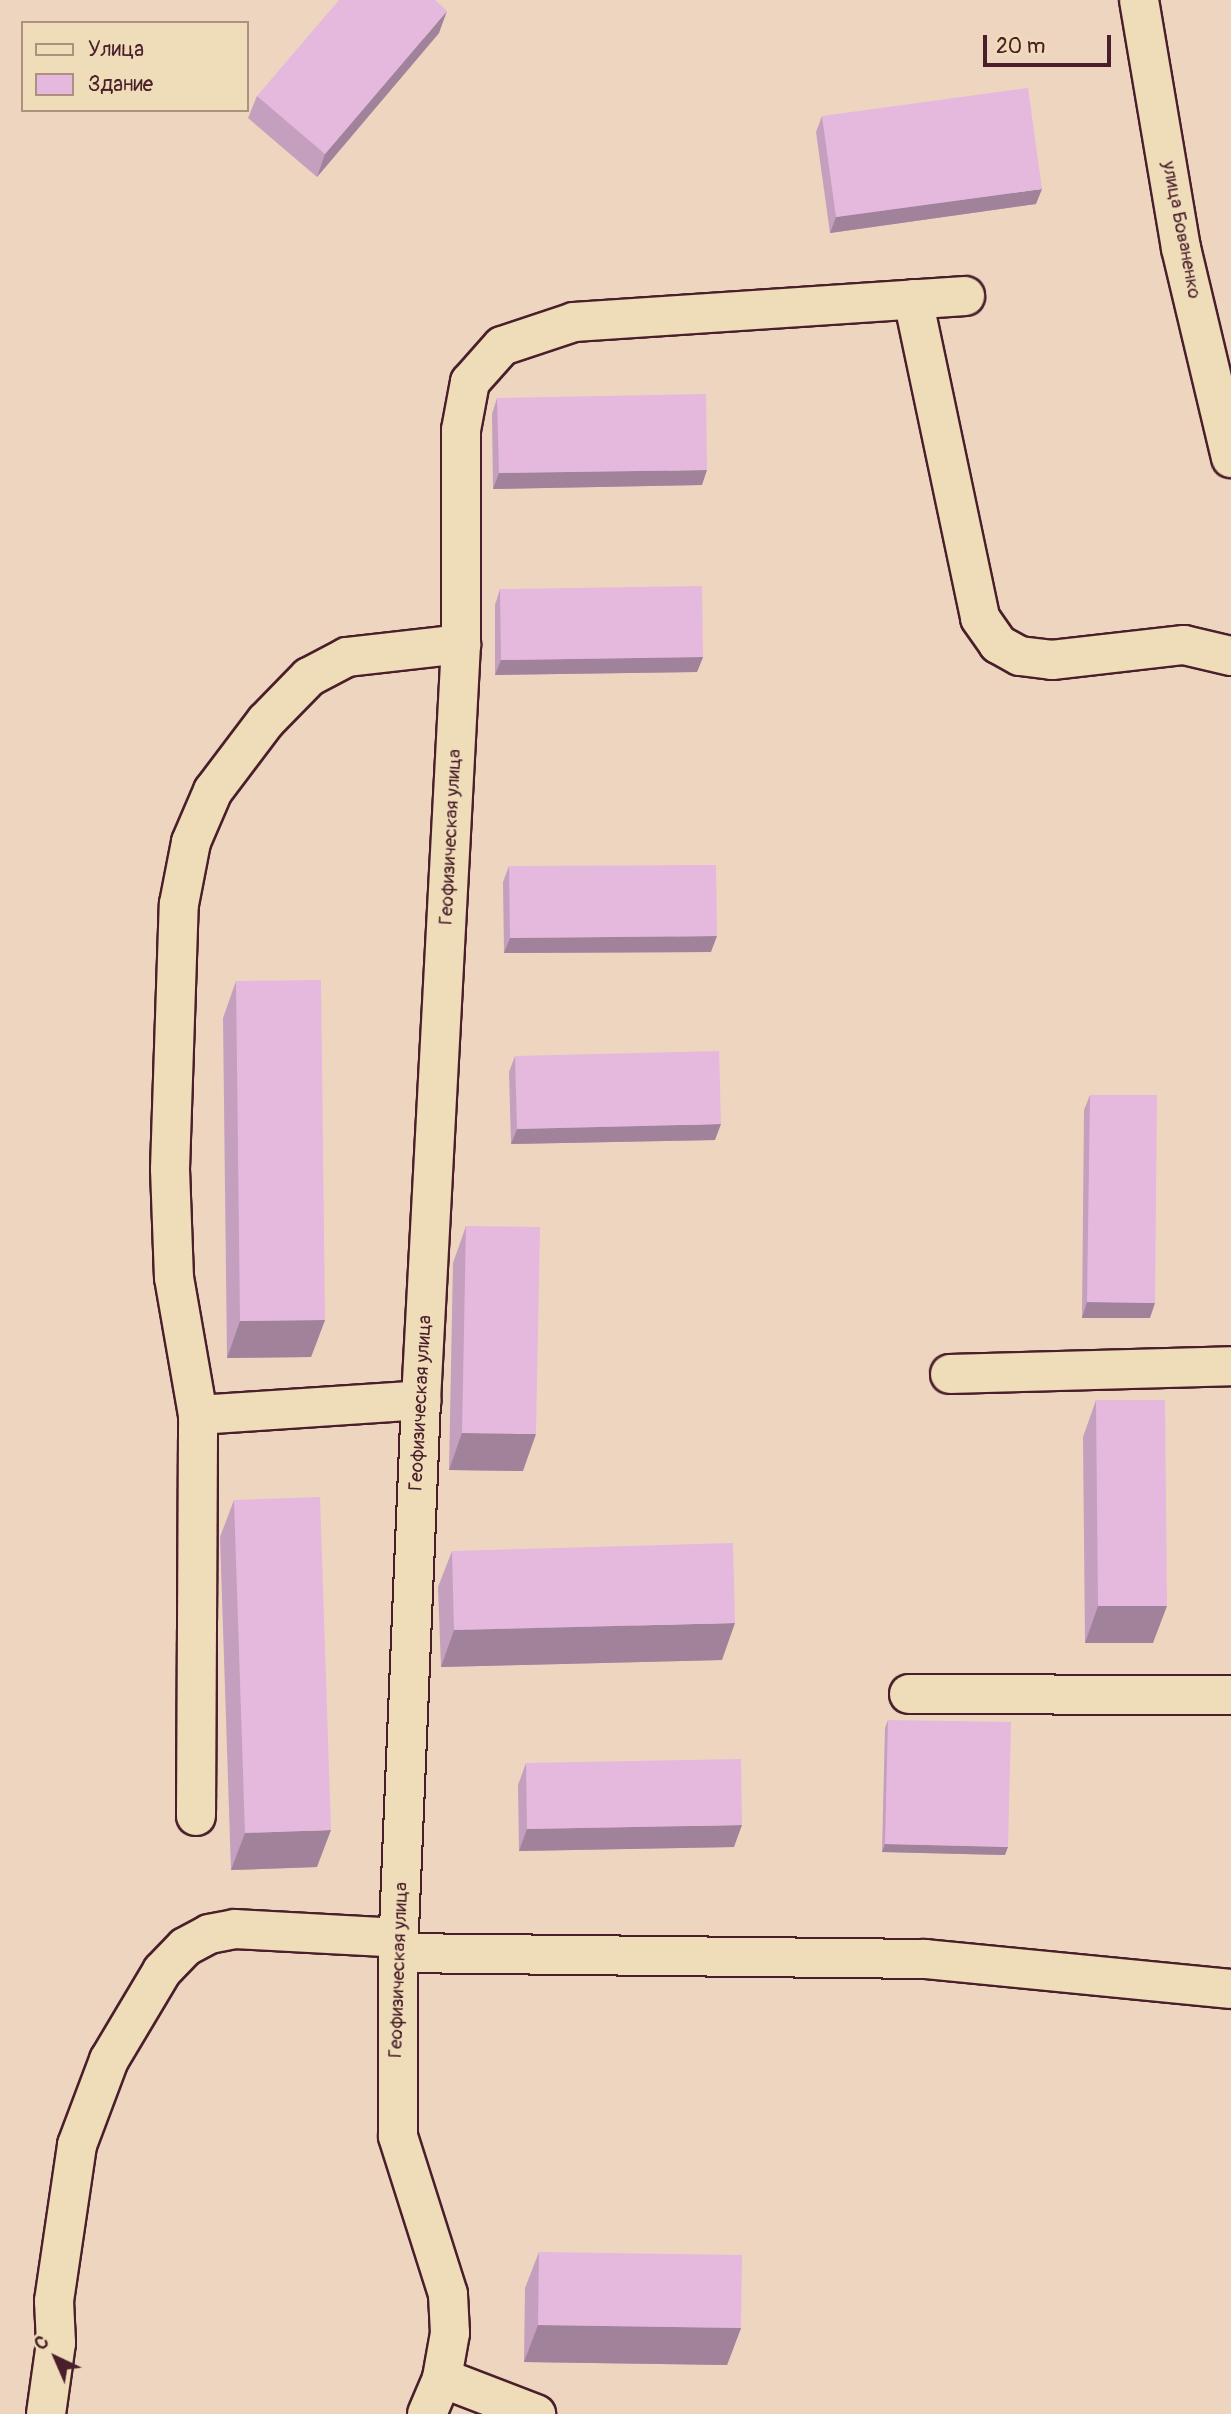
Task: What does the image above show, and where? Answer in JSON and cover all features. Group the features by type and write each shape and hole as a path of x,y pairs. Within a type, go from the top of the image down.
{"street":[{"name":"улица Бованенко","path":"1139,0 1181,248 1231,458"},
{"path":"965,296 914,299 980,618 998,643 1020,656 1052,660 1184,645 1231,656"},
{"name":"Геофизическая улица","path":"427,2414 442,2378 450,2333 448,2294 398,2136 398,1945 421,1400 461,644 461,430 470,382 502,346 574,323 914,299"},
{"path":"195,1816 198,1415 174,1278 170,1169 179,904 191,842 213,791 266,721 309,677 347,657 461,644"},
{"path":"950,1374 1231,1366"},
{"path":"198,1415 421,1400"},
{"path":"909,1694 1231,1695"},
{"path":"46,2414 57,2343 54,2301 77,2145 109,2060 162,1971 185,1947 209,1934 235,1928 398,1945 925,1959 1231,1989"},
{"path":"442,2378 536,2414"}],"building":[{"path":"339,0 435,0 447,11 325,154 257,96"},
{"path":"1028,88 1042,189 836,217 822,116"},
{"path":"706,394 707,470 499,473 497,398"},
{"path":"702,586 703,657 501,660 500,589"},
{"path":"716,865 717,936 510,938 509,866"},
{"path":"321,980 325,1320 240,1321 236,981"},
{"path":"719,1051 721,1124 517,1129 515,1056"},
{"path":"1090,1095 1157,1095 1155,1303 1087,1302"},
{"path":"466,1226 540,1227 536,1434 462,1433"},
{"path":"1096,1400 1165,1400 1167,1606 1098,1606"},
{"path":"320,1497 331,1830 245,1833 234,1500"},
{"path":"733,1543 735,1623 454,1630 452,1551"},
{"path":"888,1720 1011,1722 1008,1847 885,1844"},
{"path":"741,1759 742,1825 527,1829 526,1763"},
{"path":"539,2252 742,2255 741,2328 538,2325"}]}
